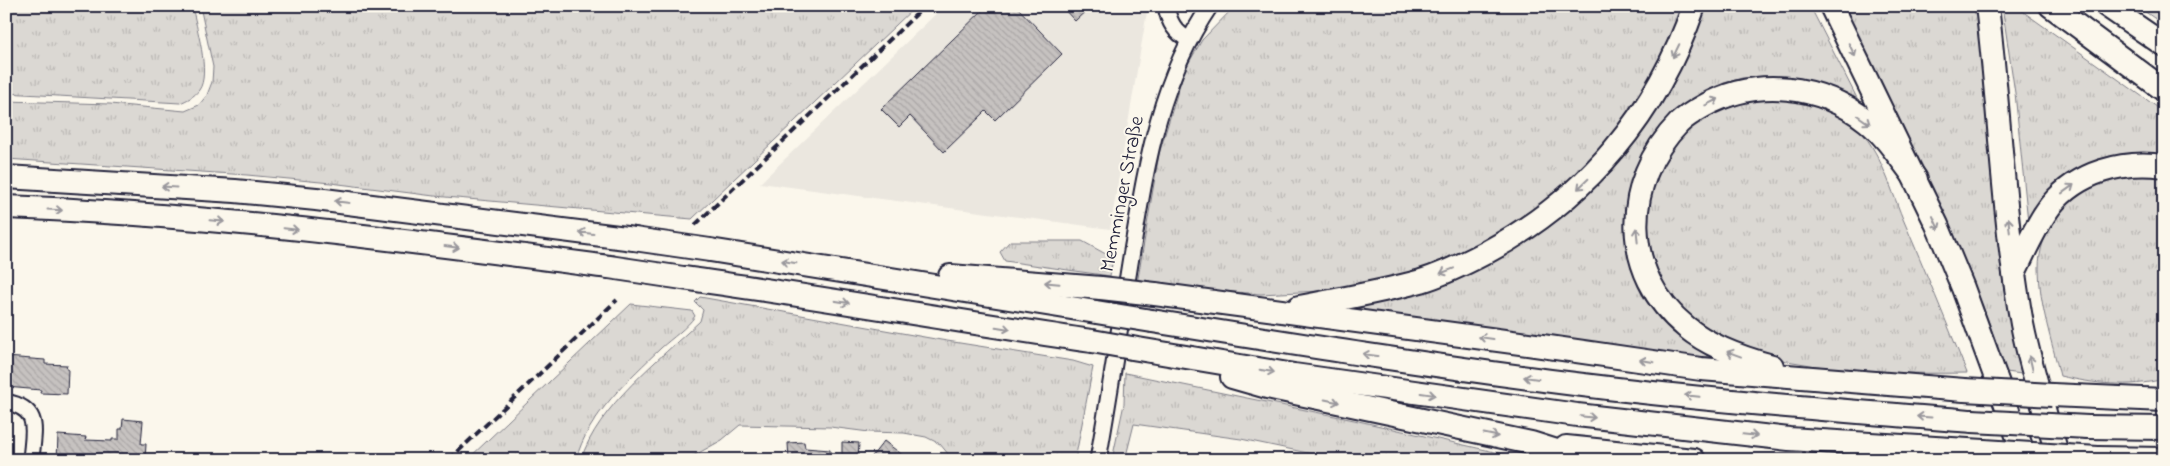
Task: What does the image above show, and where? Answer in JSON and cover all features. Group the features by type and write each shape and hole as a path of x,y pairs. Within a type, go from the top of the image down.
{"highway":[{"path":"1283,310 1422,281 1445,272 1514,238 1550,213 1606,162 1641,114 1661,81 1685,33 1694,6"},
{"path":"1831,6 1916,179 1964,288 2026,460"},
{"path":"1987,6 2014,274 2033,371 2059,460"},
{"path":"2051,6 2164,90"},
{"path":"2107,6 2164,45"},
{"path":"1852,382 1780,368 1726,351 1699,337 1674,316 1661,301 1650,283 1638,249 1636,230 1638,206 1649,165 1663,142 1680,122 1695,111 1736,92 1756,88 1798,89 1819,94 1868,121 1916,179"},
{"path":"2014,274 2044,215 2062,194 2073,186 2088,176 2110,169 2143,164 2164,166"},
{"path":"6,177 225,190 316,199 634,239 855,272 1298,345 1584,385 1793,407 1972,421 2088,427 2164,428"},
{"path":"6,208 242,224 448,246 609,267 794,293 930,317 1092,341 1294,375 1577,415 1788,439 2098,458 2164,459"},
{"path":"855,272 987,278 1155,294 1283,310 1701,369 1964,390 2164,400"},
{"path":"1132,348 1267,388 1530,443 1585,460"},
{"path":"2122,399 2164,386"},
{"path":"1530,443 1694,460"}],"street":[{"path":"1166,6 1169,22 1174,29 1189,40"},
{"name":"Memminger Straße","path":"1098,460 1148,158 1169,82 1189,40 1210,7"},
{"path":"6,402 19,405 29,411 33,422 31,460"}],"shaded area":[{"path":"944,6 1148,6 1110,229 760,183"}],"green space":[{"path":"6,6 192,6 202,50 204,73 202,83 195,95 180,103 6,93"},
{"path":"200,6 916,6 692,219 434,196 247,175 6,159 6,101 110,104 185,111 199,105 207,95 212,82 213,67"},
{"path":"1235,6 1683,6 1654,76 1606,147 1548,202 1498,236 1432,267 1400,277 1321,291 1260,294 1137,284 1159,154 1184,71 1202,40"},
{"path":"1704,6 1810,6 1862,108 1846,95 1824,85 1783,77 1742,78 1724,83 1699,96 1626,219 1626,243 1639,284 1650,304 1681,337 1707,354 1707,358 1344,310 1554,220"},
{"path":"1841,6 1976,6 2003,285 2022,374 2006,372 1990,324 1952,232 1909,141"},
{"path":"2002,6 2015,6 2164,112 2164,157 2148,155 2028,222 2015,93"},
{"path":"2137,6 2164,6 2164,25"},
{"path":"1774,96 1832,110 1849,120 1868,141 1888,179 1967,373 1858,371 1814,366 1753,353 1695,323 1678,308 1671,298 1654,267 1648,244 1647,220 1650,197 1657,174 1683,134 1702,117 1727,105"},
{"path":"2144,175 2164,177 2164,379 2151,382 2112,384 2060,376 2041,296 2040,255 2048,229 2063,207 2083,190 2107,180"},
{"path":"1010,241 1082,241 1113,258 1110,276 1005,261 1000,252"},
{"path":"700,297 941,340 1073,361 1093,367 1075,460 953,460 940,444 926,437 904,433 869,432 830,427 740,425 722,440 686,460 581,460 589,440 615,403 649,368 700,321 703,310 695,302"},
{"path":"631,304 692,311 695,316 684,329 636,372 611,399 590,428 576,460 467,460"},
{"path":"1125,373 1354,420 1530,460 1341,460 1241,439 1134,424 1125,460 1112,460 1124,404"}],"building":[{"path":"987,6 1016,6 1062,54 995,120 986,111 944,152 910,116 899,127 881,109"},
{"path":"1061,6 1091,6 1075,21"},
{"path":"6,357 45,360 45,364 67,365 67,394 40,393 41,390 6,387"},
{"path":"123,419 143,421 141,444 146,444 145,460 57,460 58,435 86,437 85,440 112,441 112,439 119,439 119,429 122,429"},
{"path":"884,441 909,460 869,460"},
{"path":"804,442 805,448 830,450 830,460 789,460 788,443"},
{"path":"842,442 859,443 858,460 842,460"}],"railway":[{"path":"695,225 925,6"},
{"path":"449,460 617,300"}]}
